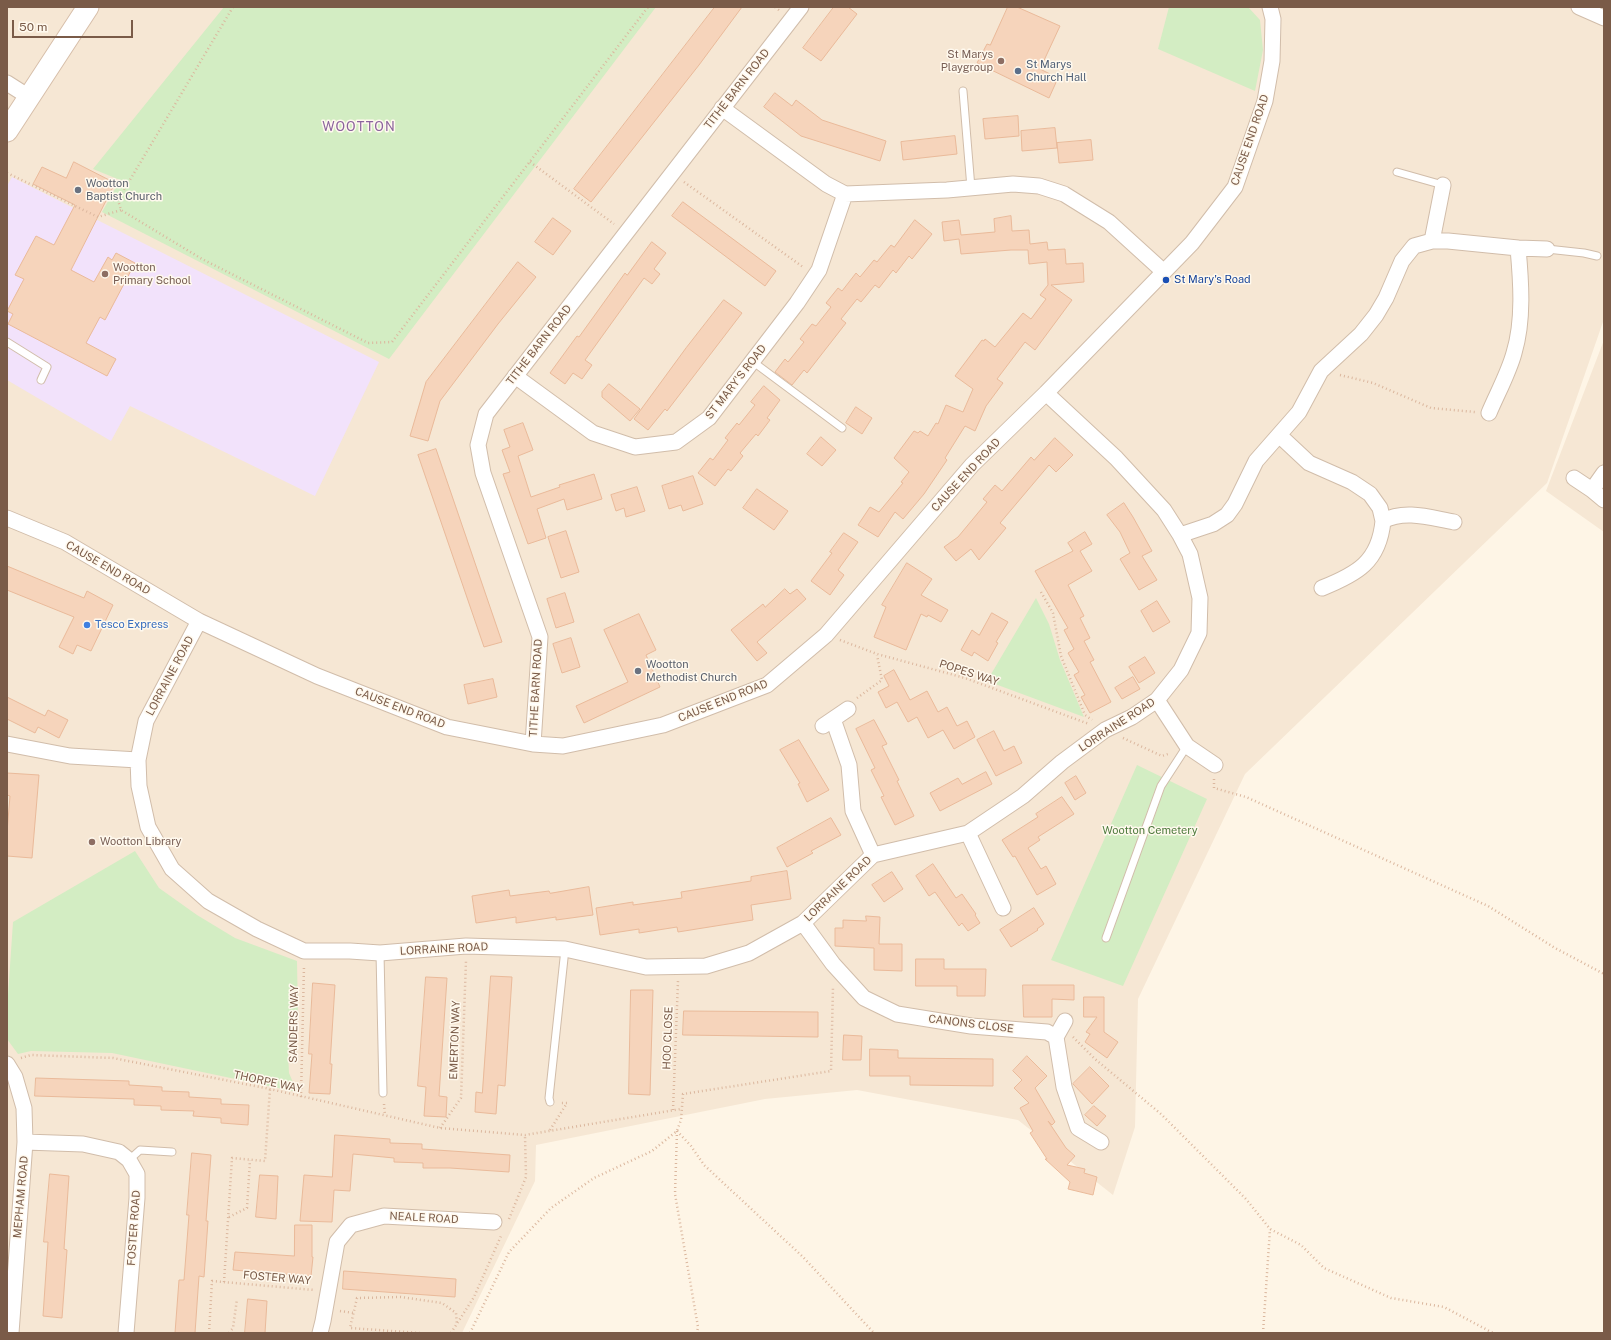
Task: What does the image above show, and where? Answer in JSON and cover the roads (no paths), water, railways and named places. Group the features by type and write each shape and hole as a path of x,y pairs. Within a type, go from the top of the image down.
{"street":[{"path":"7,131 88,7"},
{"name":"TITHE BARN ROAD","path":"533,744 540,637 483,473 478,445 486,414 801,7"},
{"name":"CAUSE END ROAD","path":"7,518 65,542 199,621 317,676 446,727 533,744 563,746 663,725 767,686 826,635 972,465 1046,393 1192,243 1235,187 1265,101 1272,61 1273,19 1270,7"},
{"path":"1579,7 1604,18"},
{"path":"7,83 29,97"},
{"path":"722,108 820,180 845,194 971,188 1013,184 1039,186 1064,194 1109,222 1164,272"},
{"path":"1432,241 1443,185"},
{"name":"ST MARY'S ROAD","path":"515,376 593,433 635,446 676,442 709,418 797,303 819,270 845,194"},
{"path":"1180,535 1213,524 1226,515 1235,504 1256,461 1299,412 1321,371 1361,334 1376,315 1386,298 1402,261 1414,246 1432,241 1448,241 1518,248 1547,249"},
{"path":"1489,413 1514,353 1520,315 1518,248"},
{"name":"LORRAINE ROAD","path":"199,621 146,721 138,760 139,786 148,827 172,869 208,901 257,929 304,951 350,950 380,953 467,946 564,949 646,967 706,966 749,954 803,923 873,855 968,832 1023,796 1062,762 1104,730 1132,717 1157,700 1181,670 1199,632 1200,598 1190,554 1164,510 1116,458 1046,393"},
{"path":"1279,435 1309,463 1352,482 1370,494 1380,508 1383,521 1382,536 1374,555 1361,568 1346,579 1322,588"},
{"path":"1592,490 1604,473"},
{"path":"1574,478 1604,500"},
{"path":"1383,521 1392,516 1408,514 1454,522"},
{"path":"1157,700 1187,746 1215,765"},
{"path":"848,709 828,722 849,765 853,811 873,855"},
{"path":"7,744 70,756 138,760"},
{"path":"968,832 1003,908"},
{"name":"CANONS CLOSE","path":"803,923 833,964 864,998 897,1014 971,1026 1047,1032 1061,1028 1064,1088 1078,1128 1102,1142"},
{"name":"MEPHAM ROAD","path":"11,1333 26,1142 24,1108 15,1077 13,1061"},
{"path":"26,1142 83,1144 119,1152 129,1160"},
{"name":"FOSTER ROAD","path":"126,1333 137,1198 137,1174 129,1160"},
{"name":"NEALE ROAD","path":"320,1333 337,1242 351,1225 384,1216 494,1222"}],"lane":[{"path":"962,91 971,188"},
{"path":"1397,172 1443,185"},
{"path":"1547,249 1584,253 1596,256"},
{"path":"7,342 47,367 41,380"},
{"path":"752,362 842,428"},
{"path":"1106,938 1160,786 1187,746"},
{"path":"550,1102 549,1098 564,949"},
{"path":"380,953 382,1093"},
{"path":"129,1160 140,1150 172,1152"}],"place":[{"name":"St Marys Playgroup","path":"1001,61"},
{"name":"St Marys Church Hall","path":"1018,71"},
{"name":"Wootton Baptist Church","path":"78,190"},
{"name":"Wootton Primary School","path":"105,274"},
{"name":"St Mary's Road","path":"1166,280"},
{"name":"Tesco Express","path":"87,625"},
{"name":"Wootton Methodist Church","path":"638,671"},
{"name":"Wootton Library","path":"92,842"}],"district":[{"name":"WOOTTON","path":"359,127"}],"park label":[{"name":"Wootton Cemetery","path":"1150,831"}]}
